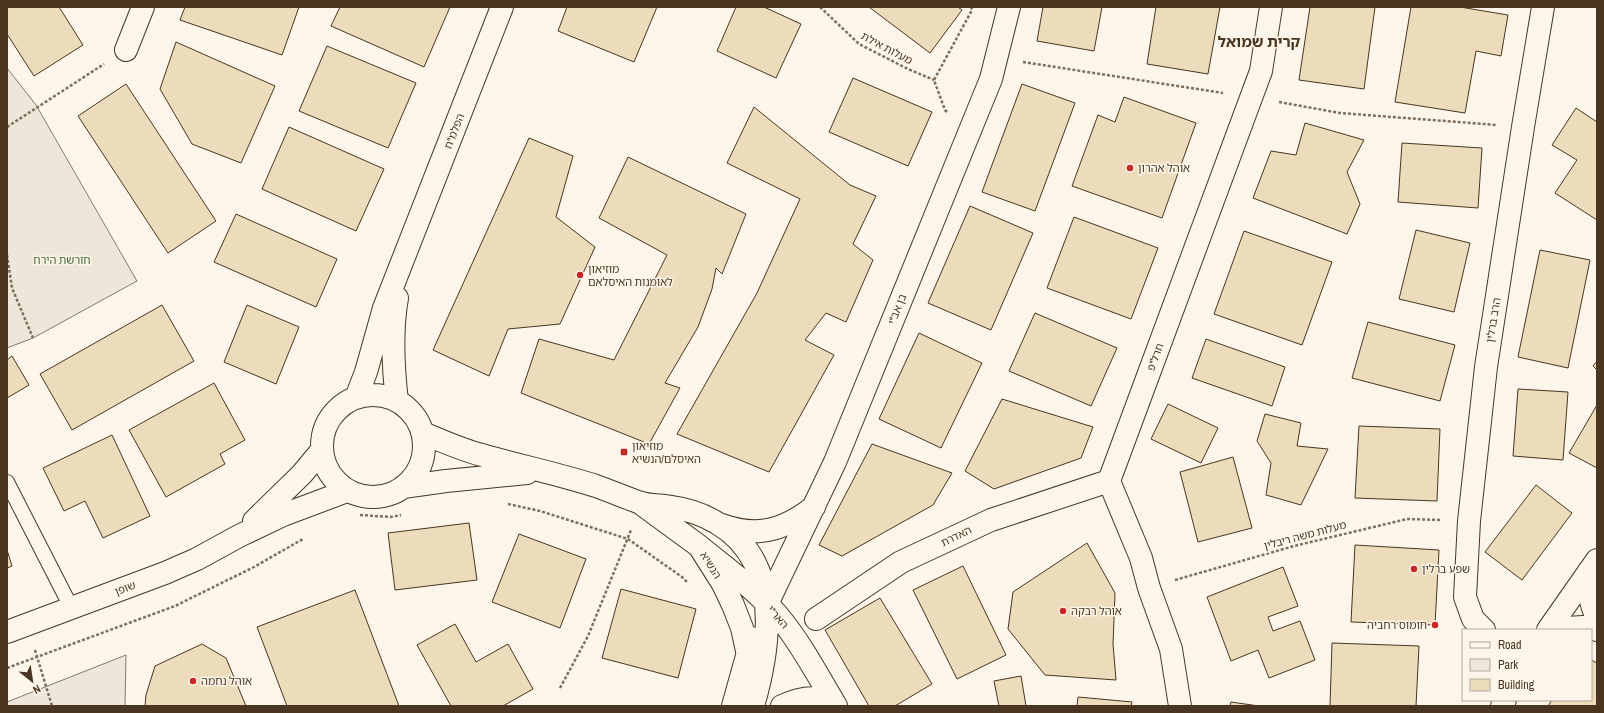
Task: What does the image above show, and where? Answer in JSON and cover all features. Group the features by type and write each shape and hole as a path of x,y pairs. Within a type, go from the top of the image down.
{"street":[{"path":"126,50 143,7"},
{"name":"הפלמ\"ח","path":"356,398 366,372 384,308 502,7"},
{"name":"בן אב\"י","path":"767,604 835,462 970,131 991,79 1009,7"},
{"name":"חרל\"פ","path":"1109,481 1262,71 1271,7"},
{"name":"הרב ברלין","path":"1483,629 1473,619 1464,597 1469,521 1486,367 1543,7"},
{"name":"הפלמ\"ח","path":"397,401 393,341 396,304 405,256"},
{"path":"373,395 389,397 397,401 411,411 423,433 423,459 416,474 403,488 388,495 371,498 363,497 347,491 329,474 323,458 323,433 330,418 341,406 356,398 373,395"},
{"name":"הנשיא","path":"423,433 480,455 595,486 640,503 673,507 696,514 717,523 735,537 746,548 754,561 760,574 767,604 765,655 761,678 753,706"},
{"name":"שופן","path":"239,536 278,500 322,450"},
{"name":"הנשיא","path":"403,488 453,480 540,472"},
{"path":"1109,481 1141,558 1149,588 1171,649 1180,706"},
{"name":"האדרת","path":"816,619 901,562 991,520 1109,481"},
{"name":"שופן","path":"16,629 165,573 197,559 239,536 283,515 347,491"},
{"name":"הנשיא","path":"640,503 699,546 723,584 742,628 747,651"},
{"path":"717,523 738,530 766,531 790,524 814,507"},
{"name":"האר\"י","path":"699,546 748,586 779,616 792,634 836,706"},
{"path":"1593,566 1589,592 1592,609 1597,617"},
{"path":"1548,629 1593,566"},
{"name":"הנשיא","path":"733,706 747,651 755,629 767,604"},
{"path":"1548,629 1583,627 1597,630"},
{"path":"782,706 797,699 808,698 827,701 836,706"}],"lane":[{"path":"7,482 72,609"}],"path":[{"name":"מעלות אילת","path":"820,7 859,44 908,69 934,80"},
{"path":"970,131 945,110 934,80 972,10 971,7"},
{"path":"7,127 126,50"},
{"path":"7,255 12,288 33,338"},
{"path":"505,503 540,511 628,539 682,577 702,599 723,584"},
{"path":"560,688 588,636 628,539 640,503"},
{"path":"358,515 391,517 406,514"},
{"name":"מעלות משה ריבלין","path":"1149,588 1294,546 1407,519 1469,521"},
{"path":"7,668 38,658 175,606 254,567 310,535"},
{"path":"16,629 38,658 52,706"}],"green space":[{"name":"חורשת הירח","path":"7,68 36,105 137,281 33,338 7,348"},
{"path":"126,655 125,706 7,706 7,702"}],"building":[{"path":"7,7 59,7 83,45 34,76 7,34"},
{"path":"185,7 299,7 282,55 180,20"},
{"path":"340,7 450,7 424,67 331,26"},
{"path":"567,7 657,7 634,62 558,31"},
{"path":"736,7 764,7 801,24 776,78 717,51"},
{"path":"869,7 958,7 962,10 930,53"},
{"path":"1043,7 1102,7 1094,51 1037,41"},
{"path":"1156,7 1220,7 1208,74 1147,64"},
{"path":"1310,7 1375,7 1364,89 1299,80"},
{"path":"1411,7 1460,7 1508,15 1501,56 1476,51 1465,113 1395,102"},
{"path":"176,42 275,86 241,163 192,144 160,89"},
{"path":"327,46 416,83 388,148 299,111"},
{"path":"853,78 932,112 908,166 829,132"},
{"path":"126,84 216,221 168,253 78,116"},
{"path":"1022,84 1075,103 1035,211 982,192"},
{"name":"אוהל אהרון","path":"1124,97 1196,123 1162,218 1072,186 1098,115 1115,122"},
{"path":"754,107 850,185 876,196 853,244 873,260 846,322 826,313 805,340 834,355 769,472 677,434 757,293 800,199 727,163"},
{"path":"1576,108 1597,122 1597,220 1555,193 1577,160 1552,145"},
{"path":"1305,123 1364,140 1347,172 1360,204 1347,234 1253,198 1271,151 1296,155"},
{"path":"289,127 384,169 356,231 262,189"},
{"path":"529,138 573,156 556,217 595,247 560,324 508,329 489,376 433,350"},
{"path":"1402,143 1482,148 1478,208 1398,202"},
{"path":"628,157 746,214 722,274 716,268 712,289 698,327 665,383 680,388 649,444 521,393 539,339 614,360 667,255 599,218"},
{"path":"970,206 1033,233 991,330 928,303"},
{"path":"236,214 337,259 316,307 214,262"},
{"path":"1074,217 1158,248 1131,319 1047,288"},
{"path":"1416,230 1470,243 1454,312 1399,299"},
{"path":"1244,231 1332,262 1302,345 1214,314"},
{"path":"1540,250 1590,260 1568,368 1518,357"},
{"path":"162,305 194,361 72,430 40,374"},
{"path":"247,305 299,327 276,384 224,362"},
{"path":"1035,313 1117,348 1091,406 1009,371"},
{"path":"1368,322 1455,345 1440,401 1352,378"},
{"path":"919,333 982,363 941,448 879,419"},
{"path":"1206,339 1285,367 1272,406 1192,378"},
{"path":"12,356 29,385 7,398 7,360"},
{"path":"1597,361 1597,370 1593,366"},
{"path":"214,383 245,440 220,454 225,464 166,497 129,430"},
{"path":"1518,389 1568,392 1563,460 1513,456"},
{"path":"1002,399 1093,427 1081,458 994,489 965,471"},
{"path":"1168,404 1218,428 1201,463 1151,439"},
{"path":"1597,405 1597,468 1569,453"},
{"path":"1265,414 1301,423 1297,446 1328,449 1301,505 1266,495 1271,463 1257,441"},
{"path":"1359,426 1440,429 1437,501 1355,498"},
{"path":"112,435 150,516 103,538 85,501 64,511 43,468"},
{"path":"872,444 952,473 933,505 842,556 819,545"},
{"path":"1233,457 1252,528 1198,542 1180,472"},
{"path":"1536,485 1572,513 1522,580 1485,552"},
{"path":"469,523 477,580 395,590 388,533"},
{"path":"519,534 586,559 560,628 492,602"},
{"name":"אוהל רבקה","path":"1087,543 1115,593 1113,644 1116,680 1045,675 1008,629 1013,592"},
{"path":"1355,545 1439,550 1435,625 1351,622"},
{"path":"7,550 12,566 7,568"},
{"path":"963,566 1006,655 957,679 913,590"},
{"path":"1283,567 1298,606 1268,617 1273,631 1300,621 1315,660 1269,678 1258,650 1231,661 1207,597"},
{"path":"621,589 696,609 678,678 602,658"},
{"path":"355,590 399,706 287,706 257,627"},
{"path":"880,598 932,684 895,706 869,706 825,630"},
{"path":"455,624 476,662 508,644 533,689 503,706 451,706 417,645"},
{"path":"1332,643 1419,646 1416,706 1330,706"},
{"name":"אוהל נחמה","path":"202,644 226,658 246,706 145,706 146,695 155,666"},
{"path":"1592,660 1597,663 1597,706 1548,706 1551,701 1592,701"},
{"path":"1021,676 1026,706 999,706 994,681"},
{"path":"1078,697 1132,702 1131,706 1077,706"},
{"path":"1231,702 1259,706 1230,706"}],"place":[{"name":"אוהל אהרון","path":"1130,168"},
{"name":"מוזיאון לאומנות האיסלאם","path":"580,275"},
{"name":"מוזיאון האיסלם/הנשיא","path":"624,452"},
{"name":"שפע ברלין","path":"1414,569"},
{"name":"אוהל רבקה","path":"1063,611"},
{"name":"חומוס רחביה","path":"1435,625"},
{"name":"אוהל נחמה","path":"193,681"}],"district":[{"name":"קרית שמואל","path":"1259,42"}]}
